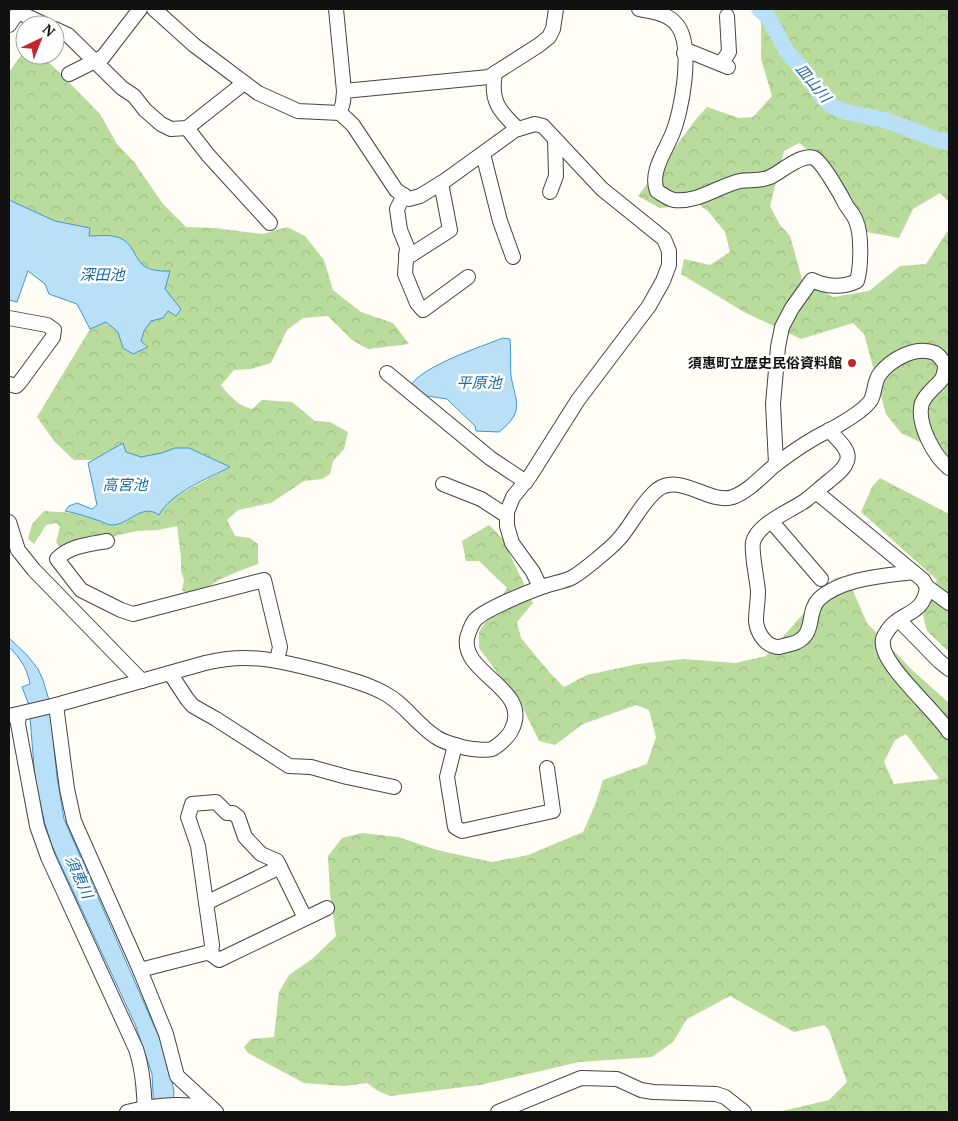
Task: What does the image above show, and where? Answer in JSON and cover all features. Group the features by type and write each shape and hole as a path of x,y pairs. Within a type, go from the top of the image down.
{"street":[{"path":"69,74 103,57 140,9"},
{"path":"154,9 194,45 258,94 298,111 340,113 352,125 396,190 409,198 420,196 441,183 518,129 535,124 543,126 602,189 664,239 669,251 669,265 663,281 649,306 578,400 514,498 507,512 512,543 533,572 540,587"},
{"path":"336,9 344,91 340,113"},
{"path":"344,91 489,78 549,37 553,29 556,9"},
{"path":"639,9 666,15 676,24 683,36 684,79 676,122 658,166 655,185 657,191 674,200 692,198 740,181 763,180 784,168 811,157 817,160 825,171 857,221 860,271 857,281 849,285 836,286 812,280 792,308 782,327 778,347 773,404 776,464"},
{"path":"9,25 19,10"},
{"path":"684,53 691,52 724,66 729,52 727,16"},
{"path":"65,34 122,88 134,96 145,110 161,124 171,129 187,128 244,83"},
{"path":"494,73 494,96 498,107 504,116 518,129"},
{"path":"187,128 208,155 270,223"},
{"path":"550,192 556,176 554,139"},
{"path":"483,154 500,221 513,257"},
{"path":"406,255 411,254 450,230 441,183"},
{"path":"404,195 397,209 400,230 406,247 405,274 417,303 423,310 468,276"},
{"path":"9,318 47,325 54,330 53,338 20,382 16,386 9,384"},
{"path":"145,1110 146,1098 136,1049 48,857 37,826 17,714 222,659 242,657 277,660 365,683 388,695 436,738 474,749 492,749 511,732 515,718 515,707 507,694 472,659 466,643 469,631 475,620 492,608 540,587 572,577 617,542 658,489 672,485 688,487 721,498 732,497 750,487 803,444 863,408 871,400 876,381 891,363 906,354 924,351 937,354 945,364 943,378 928,393 922,403 922,416 926,436 938,456 949,468"},
{"path":"387,373 490,458 526,482"},
{"path":"829,430 847,452 848,459 839,473 805,501 757,533 753,543 758,592 757,630 770,645 780,646 797,642 807,633 811,624 814,606 830,592 852,582 913,572"},
{"path":"443,484 481,499 508,516"},
{"path":"816,492 923,580 927,587 949,603"},
{"path":"9,522 18,550 34,570 142,681"},
{"path":"772,522 821,579"},
{"path":"107,541 86,544 62,552 57,558 81,590 133,614 264,580 280,647 277,660"},
{"path":"927,587 926,597 920,606 890,626 882,644 889,661 949,732"},
{"path":"899,620 949,669"},
{"path":"170,673 187,699 194,706 289,766 311,767 394,787"},
{"path":"54,705 74,822 140,970 166,1034 177,1076 212,1109"},
{"path":"455,745 447,777 455,828 462,831 553,811 547,768"},
{"path":"211,954 212,945 198,846 188,817 192,804 216,802 227,813 233,813 238,817 246,837 261,854 277,861 305,918"},
{"path":"206,903 280,867"},
{"path":"140,970 206,953 219,960 327,908"},
{"path":"498,1112 581,1078 617,1079 641,1090 653,1092 716,1094 725,1097 744,1112"},
{"path":"127,1112 180,1107 212,1109"}],"green space":[{"path":"761,9 949,9 949,202 940,193 913,209 899,238 861,231 819,158 799,143 784,151 770,206 780,225 790,236 802,279 833,297 869,291 900,266 926,264 949,229 949,456 901,433 886,414 864,334 853,323 801,339 744,312 681,274 684,259 710,265 730,252 725,232 708,211 698,204 660,208 638,196 707,107 739,118 753,117 772,96 761,59"},
{"path":"15,64 52,65 100,114 117,144 134,162 163,204 186,227 215,228 263,234 287,227 305,236 324,260 333,290 361,312 393,323 409,344 368,349 352,340 328,316 303,318 287,330 271,363 251,369 234,370 221,385 235,400 248,408 252,409 262,400 292,402 315,421 330,422 348,432 344,449 333,461 330,474 322,479 304,481 271,503 238,510 227,520 235,536 250,538 258,544 258,564 215,582 204,591 190,593 182,591 184,580 181,571 177,526 158,530 137,531 61,548 56,542 60,527 56,523 46,525 34,544 28,539 32,524 44,511 75,513 111,525 123,523 143,511 155,512 162,510 173,498 230,467 189,448 175,448 162,453 141,457 126,452 123,444 92,460 74,460 54,441 37,417 90,329 106,322 118,332 123,348 148,347 141,341 144,331 151,321 162,318 172,299 165,289 158,271 141,265 130,246 109,236 88,236 89,228 55,221 9,200 9,72"},
{"path":"880,478 949,514 949,652 927,631 923,615 937,580 861,512 872,487"},
{"path":"489,525 502,538 533,603 517,622 521,638 564,687 587,675 638,664 683,659 735,663 766,656 835,578 847,577 867,623 912,670 949,703 949,1112 778,1112 829,1100 847,1082 829,1030 824,1025 794,1032 730,996 687,1019 673,1042 652,1057 579,1062 480,1085 390,1096 378,1091 367,1083 344,1086 304,1083 248,1053 244,1047 251,1039 274,1037 279,992 289,975 312,959 336,936 330,893 328,856 342,838 362,833 398,837 437,850 492,862 528,855 583,832 595,805 603,780 647,764 656,737 649,710 636,705 583,724 555,745 539,741 522,706 479,648 479,632 507,588 479,561 466,561 462,541","holes":["906,734 939,778 894,784 884,762 895,740"]}],"water":[{"name":"深田池","path":"9,200 55,221 90,228 89,236 116,237 127,242 142,264 157,271 170,271 165,289 181,309 176,316 168,311 163,318 151,321 144,331 141,341 148,347 133,354 123,348 118,332 106,322 90,329 77,304 49,294 45,284 28,271 17,302 9,300"},
{"name":"平原池","path":"503,338 510,339 511,376 517,406 513,418 499,432 476,431 475,426 447,399 427,396 411,385 417,378 439,364"},
{"name":"高宮池","path":"123,443 126,452 141,457 162,453 175,448 189,448 230,467 181,493 164,507 159,515 147,511 123,522 111,525 65,511 69,506 77,503 92,509 97,505 88,463"},
{"name":"須恵川","path":"9,638 27,655 38,669 43,680 49,700 57,777 64,819 165,1051 174,1091 173,1112 154,1112 152,1074 135,1024 52,846 35,779 29,705 22,687 30,684 23,664 9,647"}],"waterway":[{"name":"皿山川","path":"759,9 768,17 787,52 803,70 823,98 832,106 846,112 885,120 949,143"}],"place":[{"name":"須惠町立歴史民俗資料館","path":"852,363"}]}
